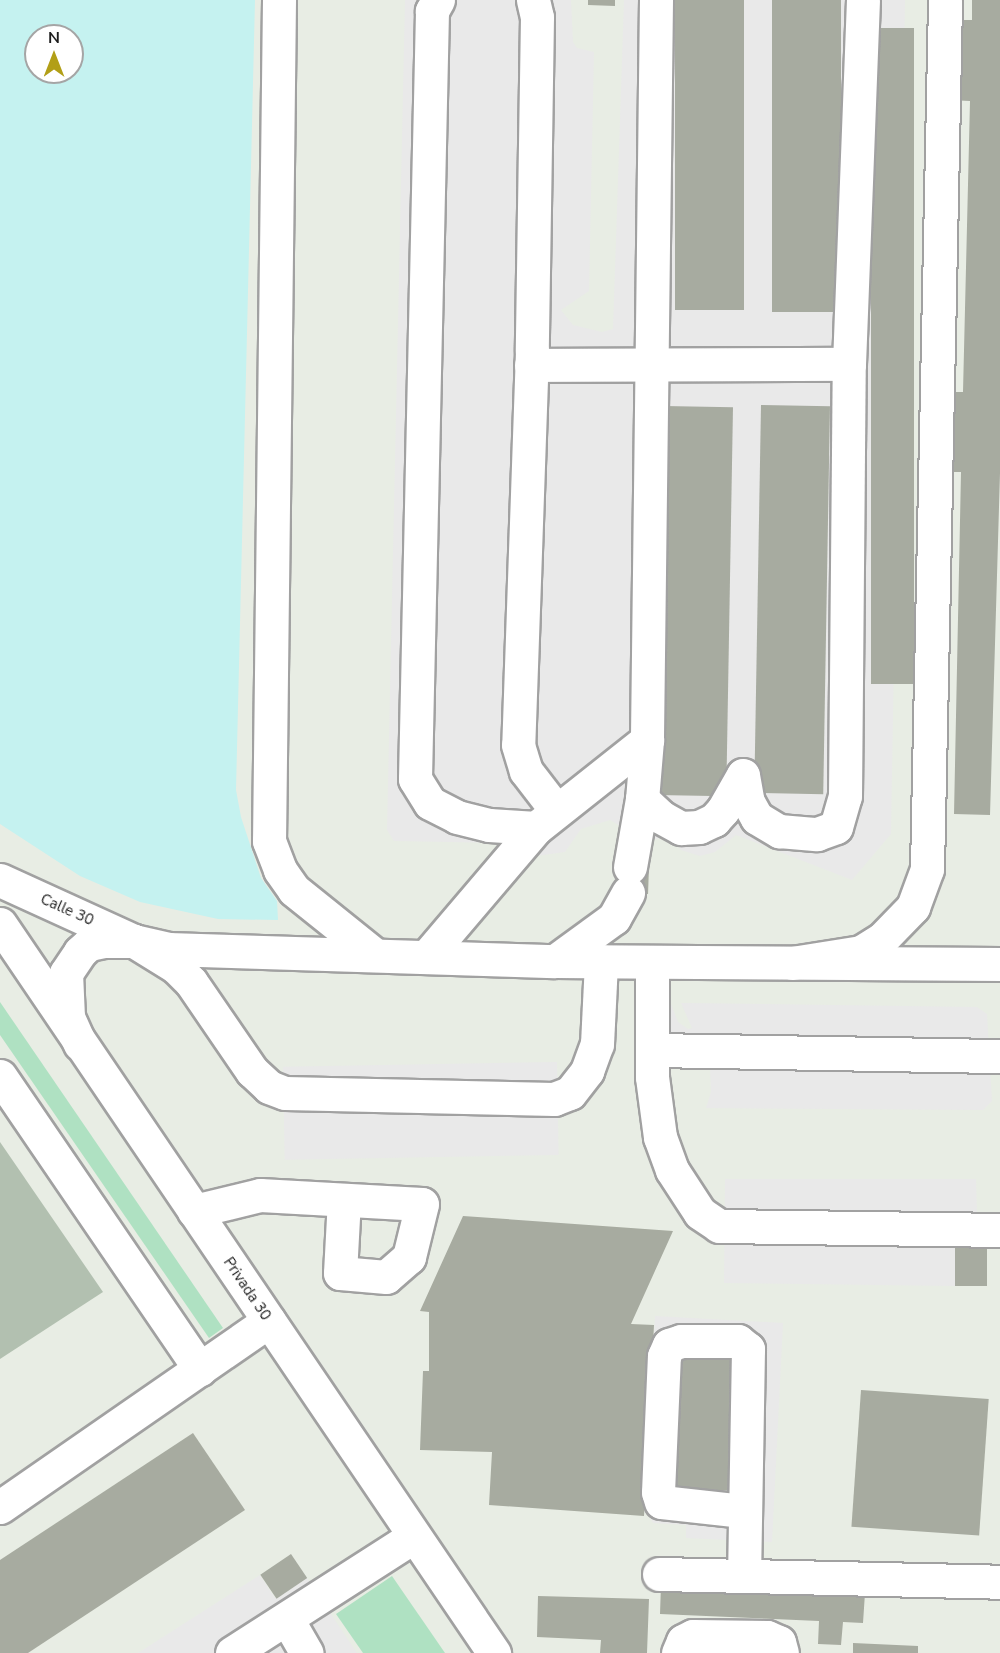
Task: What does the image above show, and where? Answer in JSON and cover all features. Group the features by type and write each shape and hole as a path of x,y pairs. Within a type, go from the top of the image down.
{"street":[{"path":"279,0 269,841 279,870 294,890 374,954"},
{"path":"438,0 432,11 415,779 430,803 457,817 489,825 546,819"},
{"path":"532,0 537,17 531,365 518,745 546,819"},
{"path":"555,962 614,918 629,880 642,799 647,740 656,0"},
{"path":"642,799 661,817 681,828 699,827 714,820 723,810 743,775 748,802 757,818 779,831 817,834 836,827 845,796 849,364 863,0"},
{"path":"792,963 861,952 882,939 913,906 927,869 945,0"},
{"path":"531,365 651,368 849,364"},
{"path":"427,956 546,819 647,740"},
{"name":"Calle 30","path":"0,880 134,941"},
{"name":"Privada 30","path":"0,924 494,1653"},
{"path":"134,941 176,967 191,982 252,1071 269,1087 285,1093 554,1099 570,1093 587,1071 597,1044 602,962"},
{"path":"80,1044 65,1001 66,973 72,960 88,944 134,941 168,949 374,954 555,962 1000,964"},
{"path":"652,962 654,1102 660,1137 672,1170 700,1214 719,1226 1000,1230"},
{"path":"653,1050 1000,1056"},
{"path":"0,1076 200,1369"},
{"path":"194,1211 260,1195 344,1200"},
{"path":"0,1507 268,1321"},
{"path":"743,1512 671,1506 661,1502 658,1492 663,1367 669,1345 681,1341 738,1341 748,1349 743,1512 744,1576"},
{"path":"232,1653 414,1536"},
{"path":"659,1574 1000,1582"},
{"path":"287,1619 307,1653"},
{"path":"678,1653 683,1641 704,1636 767,1637 779,1642 783,1653"}],"shaded area":[{"path":"0,0 255,0 236,790 241,817 261,878 277,901 278,920 218,919 140,902 80,876 0,824"},
{"path":"405,0 571,0 573,42 577,48 594,52 589,291 561,310 573,325 602,332 613,329 624,0 905,0 891,834 852,880 736,835 715,852 700,856 681,850 667,834 657,839 637,836 610,820 581,829 565,852 537,856 509,849 503,843 394,841 387,830"},
{"path":"639,1003 671,1004 678,1022 688,1029 692,1028 681,1003 977,1007 987,1014 992,1101 983,1110 706,1108 711,1092 710,1067 639,1067"},
{"path":"557,1062 559,1155 285,1160 283,1067"},
{"path":"0,1142 103,1292 0,1359"},
{"path":"725,1179 976,1179 978,1248 955,1248 955,1286 724,1283"},
{"path":"655,1316 783,1323 772,1542 686,1538 686,1525 653,1523 645,1509"},
{"path":"260,1575 275,1598 307,1578 357,1653 138,1653"}],"green space":[{"path":"0,1002 223,1328 209,1338 0,1035"},
{"path":"392,1576 445,1653 363,1653 336,1614"}],"building":[{"path":"588,0 615,0 615,6 588,5"},
{"path":"675,0 744,0 744,310 675,310"},
{"path":"772,0 841,0 841,312 772,312"},
{"path":"972,0 1000,0 1000,473 990,815 954,814 961,472 940,472 941,392 963,392 970,101 949,100 950,20 972,20"},
{"path":"871,28 914,28 914,684 871,684"},
{"path":"761,405 830,406 823,794 754,793"},
{"path":"664,406 733,407 726,796 657,795"},
{"path":"619,866 649,867 648,894 618,893"},
{"path":"463,1216 673,1231 631,1324 654,1325 644,1516 489,1505 492,1452 420,1450 423,1371 429,1371 429,1312 420,1311"},
{"path":"955,1248 987,1248 987,1286 955,1286"},
{"path":"678,1347 742,1351 732,1491 668,1487"},
{"path":"861,1390 989,1399 979,1536 851,1527"},
{"path":"193,1433 245,1510 28,1653 0,1653 0,1560"},
{"path":"291,1554 307,1578 277,1599 260,1575"},
{"path":"661,1584 865,1593 863,1623 843,1622 841,1645 818,1644 819,1621 660,1614"},
{"path":"538,1596 649,1599 647,1653 600,1653 601,1640 537,1637"},
{"path":"853,1643 918,1646 918,1653 853,1653"}]}
